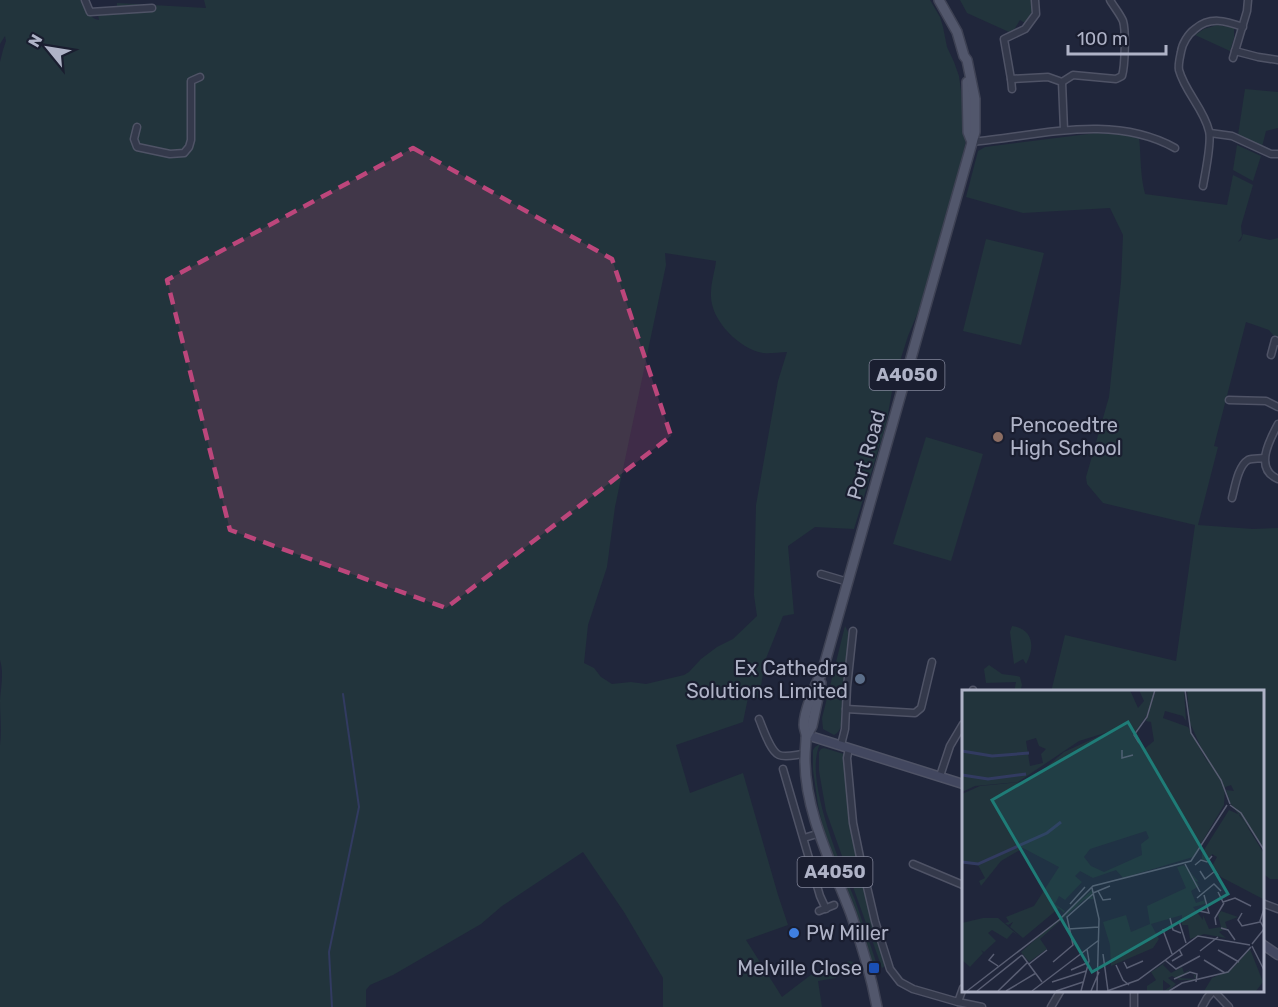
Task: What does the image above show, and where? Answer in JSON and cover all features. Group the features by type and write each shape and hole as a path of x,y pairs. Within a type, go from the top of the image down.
{"main road":[{"name":"Port Road","path":"807,735 812,726 822,673 972,142 969,132 964,56 957,32 939,0"},
{"name":"A4050","path":"807,735 805,754 808,790 820,833 859,938 877,1007"}],"street":[{"path":"85,0 90,12 152,8"},
{"path":"1012,89 1004,39 1025,28 1036,14 1035,0"},
{"path":"1062,82 1073,75 1116,79 1122,76 1124,28 1122,19 1110,0"},
{"path":"1233,58 1243,27 1248,0"},
{"path":"1203,186 1210,134 1205,118 1186,87 1178,68 1182,46 1193,30 1212,21 1226,21 1243,27"},
{"path":"1235,51 1278,60"},
{"path":"137,128 134,139 137,147 170,154 184,153 191,140 191,81 200,77"},
{"path":"1011,79 1048,77 1062,82"},
{"path":"1062,82 1064,130"},
{"path":"972,142 1064,130 1091,129 1122,130 1147,135 1175,148"},
{"path":"1210,134 1232,136 1271,154 1278,154"},
{"path":"1271,355 1275,340 1278,342"},
{"path":"1229,400 1266,401 1278,407"},
{"path":"1278,424 1264,458 1266,470 1278,479"},
{"path":"1232,498 1246,461 1264,458"},
{"path":"821,574 848,582"},
{"path":"853,631 845,747 854,823 871,903 888,963 896,978 905,986 919,992 982,1007"},
{"path":"846,709 915,713 921,708 932,662"},
{"path":"759,719 777,754 782,756 805,754"},
{"path":"940,776 950,746 962,726"},
{"path":"807,735 962,784"},
{"path":"783,769 804,838 822,910 834,905"},
{"path":"804,838 820,833"},
{"path":"913,864 962,885"},
{"path":"1263,903 1278,909"},
{"path":"1263,945 1278,955"},
{"path":"958,1002 962,991"},
{"path":"1051,1007 1060,992"},
{"path":"1202,1007 1212,992"},
{"path":"1214,992 1229,1007"}],"highlighted area":[{"path":"413,148 612,259 671,436 446,608 230,530 167,280"}],"shaded area":[{"path":"0,0 83,0 90,15 99,20 98,15 107,9 117,8 117,3 206,8 204,0 930,0 940,17 947,47 959,76 963,122 966,122 966,140 921,305 894,380 886,425 854,529 815,527 788,546 794,614 783,616 765,661 759,698 748,698 743,722 676,745 690,793 743,773 788,925 746,940 782,997 816,971 850,961 857,963 860,973 818,981 822,1007 663,1007 663,978 624,912 583,852 502,906 481,924 393,975 370,985 366,990 366,1007 0,1007 0,700 2,675 0,660 0,62 6,41 5,36 0,44","holes":["665,253 716,261 711,289 712,303 715,313 727,331 744,346 754,350 763,353 787,352 778,381 756,505 754,595 757,616 733,639 717,647 684,675 646,684 631,682 612,684 601,677 594,668 584,663 588,625 607,567 615,507 666,265"]},
{"path":"960,0 1033,0 1034,6 1025,23 1020,20 1014,30 1009,32 967,13"},
{"path":"1217,25 1234,28 1230,51 1195,35"},
{"path":"1245,89 1278,92 1278,128 1266,131 1262,147 1238,135"},
{"path":"1096,133 1139,136 1141,173 1145,194 1227,205 1233,175 1253,185 1241,226 1242,236 1238,242 1241,240 1243,234 1270,240 1278,238 1278,338 1269,330 1246,322 1214,446 1218,447 1198,525 1253,529 1278,528 1278,879 1270,879 1263,874 1263,690 1051,690 1065,635 1176,661 1195,525 1103,503 1087,484 1086,477 1109,397 1121,282 1123,235 1110,208 1023,213 966,197 978,151 985,147"},
{"path":"1237,145 1261,156 1253,181 1233,170"},
{"path":"986,239 1044,253 1021,345 963,331"},
{"path":"926,437 983,454 951,561 893,544"},
{"path":"845,626 850,636 843,690 842,721 840,729 834,735 823,729 822,718"},
{"path":"1012,626 1025,631 1031,640 1031,652 1026,664 1023,659 1014,664 1010,632"},
{"path":"989,665 1002,674 1020,677 1021,690 1014,690 1016,682 986,683 984,669"},
{"path":"820,744 816,759 816,778 820,799 833,844 876,962 875,965 871,963 858,921 823,828 813,770 813,750"},
{"path":"824,748 844,754 856,851 885,966 882,968 826,811 819,771 819,752"}],"waterway":[{"path":"332,1007 329,952 359,807 343,694"}],"place":[{"name":"Pencoedtre High School","path":"998,437"},
{"name":"Ex Cathedra Solutions Limited","path":"860,679"},
{"name":"PW Miller","path":"794,933"},
{"name":"Melville Close","path":"874,968"}]}
